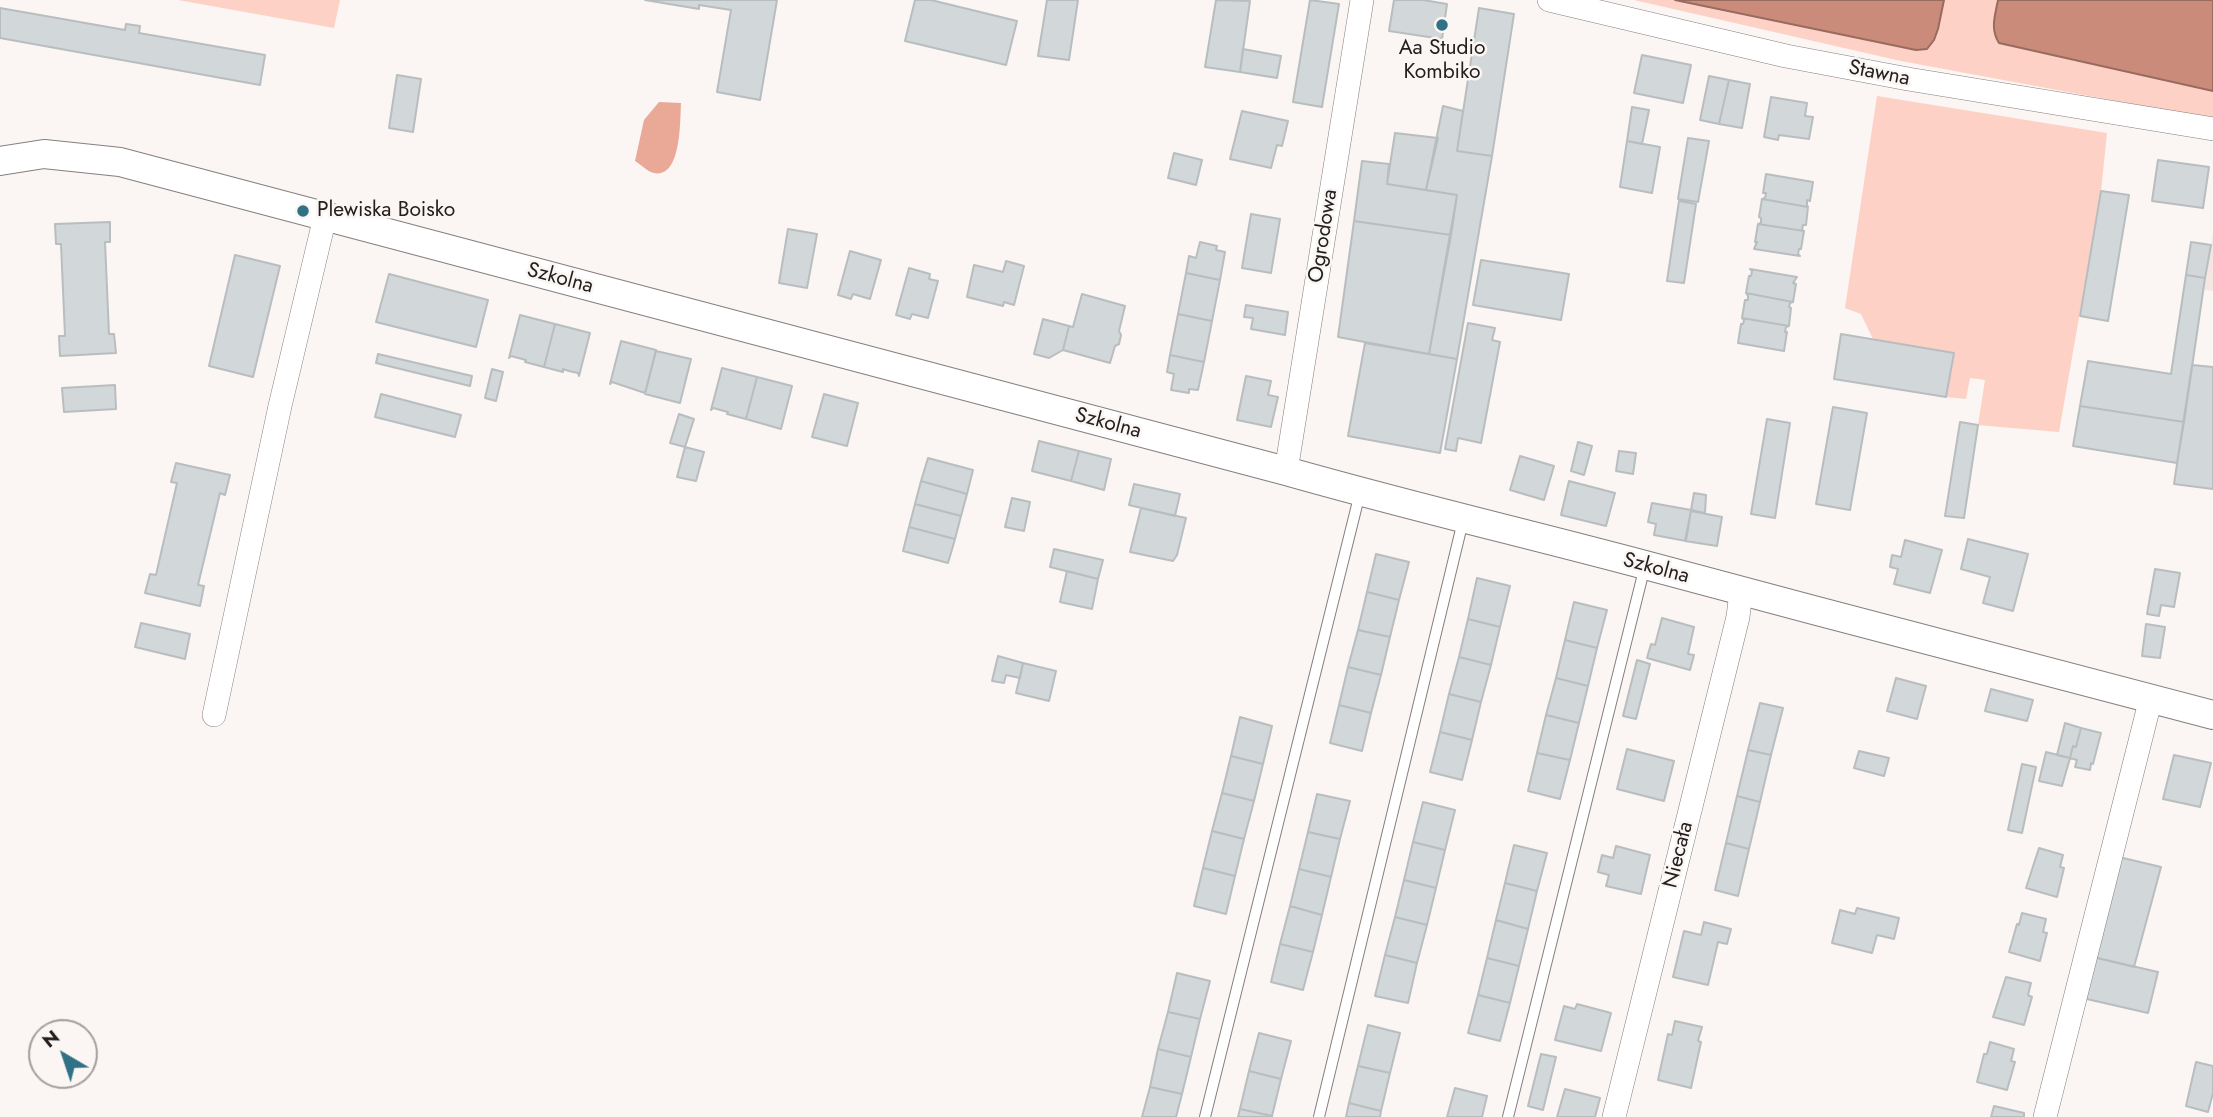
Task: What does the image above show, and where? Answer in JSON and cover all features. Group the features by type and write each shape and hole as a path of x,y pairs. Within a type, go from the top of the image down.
{"street":[{"name":"Ogrodowa","path":"1286,471 1362,0"},
{"name":"Stawna","path":"1549,0 1786,56 1908,79 2213,129"},
{"name":"Szkolna","path":"0,161 44,154 120,162 1286,471 1360,493 1645,565 2213,715"},
{"path":"214,715 280,407 325,217"},
{"name":"Niecała","path":"1614,1117 1738,617 1741,592"},
{"path":"2045,1117 2151,698"}],"lane":[{"path":"1205,1117 1360,493"},
{"path":"1319,1117 1464,519"},
{"path":"1508,1117 1645,565"}],"shaded area":[{"path":"178,0 340,0 334,28"},
{"path":"1634,0 2213,0 2213,119 1901,61"},
{"path":"1675,0 1944,0 1934,40 1927,49 1916,50"},
{"path":"1998,0 2213,0 2213,91 1999,43 1994,27"},
{"path":"1877,96 2107,133 2101,191 2059,432 1978,425 1985,380 1970,378 1966,399 1946,397 1953,353 1873,339 1861,314 1845,308"},
{"path":"659,102 681,103 680,122 675,158 663,172 654,173 635,161 644,120"},
{"path":"2213,233 2213,291 2204,290"}],"building":[{"path":"645,0 777,0 760,100 717,92 731,10 699,5 699,9"},
{"path":"915,0 931,0 1017,21 1006,65 905,41"},
{"path":"1047,0 1078,0 1069,60 1038,56"},
{"path":"1216,0 1250,1 1240,72 1205,67"},
{"path":"1310,0 1339,4 1322,107 1293,102"},
{"path":"1394,0 1423,0 1447,4 1442,39 1389,31"},
{"path":"0,8 125,30 126,24 140,26 139,33 265,55 260,85 0,38"},
{"path":"1479,8 1514,14 1492,156 1457,151"},
{"path":"1243,49 1281,56 1277,78 1240,72"},
{"path":"1642,55 1691,65 1683,103 1634,93"},
{"path":"397,75 421,79 413,132 389,128"},
{"path":"1709,76 1729,80 1719,124 1700,120"},
{"path":"1729,80 1750,84 1742,128 1719,124"},
{"path":"1771,97 1807,103 1805,116 1813,117 1809,139 1779,135 1778,140 1764,137"},
{"path":"1443,106 1463,111 1457,151 1492,156 1457,359 1429,354 1457,195 1426,190"},
{"path":"1632,107 1649,110 1642,144 1627,141"},
{"path":"1242,111 1288,121 1282,146 1277,145 1271,168 1230,159"},
{"path":"1395,133 1438,138 1426,190 1387,184"},
{"path":"1688,138 1709,141 1698,202 1678,199"},
{"path":"1627,141 1660,147 1652,193 1620,187"},
{"path":"1174,153 1202,160 1196,185 1168,178"},
{"path":"2158,160 2209,167 2203,208 2152,201"},
{"path":"1362,161 1389,164 1387,184 1457,195 1451,235 1354,221"},
{"path":"1766,174 1813,182 1810,201 1807,200 1808,207 1762,199 1766,193 1763,193"},
{"path":"2101,191 2129,195 2108,321 2080,316"},
{"path":"1762,199 1808,207 1806,225 1803,225 1802,230 1804,231 1758,224 1761,223 1759,217"},
{"path":"1679,201 1696,204 1684,283 1667,281"},
{"path":"1251,214 1280,219 1271,273 1242,268"},
{"path":"1354,221 1451,235 1429,354 1338,337"},
{"path":"110,222 110,242 105,242 109,334 114,334 116,353 60,356 59,336 65,336 61,244 56,244 55,224"},
{"path":"1758,224 1804,231 1798,254 1800,256 1754,249"},
{"path":"788,229 817,234 807,288 779,283"},
{"path":"1200,242 1217,246 1216,250 1225,252 1220,280 1186,273 1189,256 1196,258"},
{"path":"2191,242 2211,245 2205,278 2186,275"},
{"path":"850,251 881,260 870,299 853,294 851,299 838,295"},
{"path":"235,255 280,266 253,377 209,366"},
{"path":"1481,260 1569,274 1561,320 1473,305"},
{"path":"1006,261 1024,266 1014,305 1004,302 1003,306 967,297 974,265 1003,272"},
{"path":"909,268 930,274 929,279 938,281 928,318 912,314 910,319 896,315"},
{"path":"1750,269 1797,277 1793,283 1796,284 1793,302 1746,293 1752,271"},
{"path":"1186,273 1220,280 1212,321 1178,314"},
{"path":"389,274 488,300 476,347 376,322"},
{"path":"2186,275 2205,278 2184,422 2080,406 2088,361 2171,374"},
{"path":"1746,293 1793,302 1789,307 1789,326 1742,318 1745,300 1748,300"},
{"path":"1082,294 1125,306 1119,344 1115,346 1110,363 1063,350"},
{"path":"1246,305 1288,312 1285,335 1251,329 1253,318 1244,317"},
{"path":"1178,314 1212,321 1204,362 1170,355"},
{"path":"520,315 555,324 544,367 511,356 509,358"},
{"path":"1742,318 1789,326 1785,332 1784,351 1738,343 1744,320"},
{"path":"1043,319 1069,326 1063,350 1049,358 1034,354"},
{"path":"1468,323 1495,328 1492,340 1500,342 1481,443 1458,438 1456,451 1445,449"},
{"path":"555,324 590,333 579,376 578,373 563,369 563,372 544,367"},
{"path":"1841,334 1954,353 1946,397 1834,379"},
{"path":"621,341 656,350 645,393 612,382 610,384"},
{"path":"1365,343 1457,359 1440,453 1348,436"},
{"path":"656,351 691,359 680,403 645,394"},
{"path":"378,354 472,376 470,386 376,363"},
{"path":"1170,355 1204,362 1198,390 1189,389 1189,393 1171,390 1174,374 1167,372"},
{"path":"2192,365 2213,367 2213,489 2174,484"},
{"path":"722,368 757,377 746,419 713,408 711,410"},
{"path":"492,369 503,372 496,401 485,398"},
{"path":"1246,376 1271,381 1268,395 1278,397 1271,427 1237,420"},
{"path":"757,377 792,386 781,429 746,419"},
{"path":"115,385 116,409 64,412 62,388"},
{"path":"381,394 461,415 455,437 375,417"},
{"path":"824,394 858,403 847,446 812,437"},
{"path":"2080,406 2184,422 2177,463 2073,446"},
{"path":"1833,407 1867,413 1850,510 1816,504"},
{"path":"679,414 694,419 685,447 670,443"},
{"path":"1767,419 1790,423 1775,518 1751,514"},
{"path":"1960,422 1978,425 1964,518 1945,516"},
{"path":"1039,441 1079,451 1071,481 1032,471"},
{"path":"1578,442 1592,446 1584,475 1571,471"},
{"path":"685,447 704,452 696,481 677,477"},
{"path":"1079,451 1111,459 1104,490 1071,481"},
{"path":"1619,451 1636,453 1633,474 1616,471"},
{"path":"1520,456 1554,466 1544,500 1510,490"},
{"path":"928,458 973,470 967,494 921,481"},
{"path":"176,463 230,475 225,495 220,493 198,585 204,586 200,606 145,593 150,574 156,575 177,483 171,482"},
{"path":"921,481 967,494 961,516 915,504"},
{"path":"1569,481 1615,493 1606,526 1561,515"},
{"path":"1134,484 1180,494 1175,516 1129,505"},
{"path":"1694,493 1706,495 1705,513 1691,510"},
{"path":"1012,498 1030,502 1024,531 1005,527"},
{"path":"1652,503 1691,510 1686,541 1654,535 1656,524 1648,522"},
{"path":"915,504 961,516 955,539 909,527"},
{"path":"1141,508 1186,518 1173,561 1130,552"},
{"path":"1691,511 1722,517 1717,546 1685,541"},
{"path":"909,527 955,539 948,563 903,551"},
{"path":"1968,539 2028,554 2013,611 1983,603 1990,577 1961,569"},
{"path":"1905,540 1942,550 1930,593 1894,584 1898,569 1890,567 1892,555 1901,557"},
{"path":"1054,549 1103,560 1098,579 1050,567"},
{"path":"1376,554 1409,562 1399,600 1367,592"},
{"path":"2155,569 2180,573 2174,607 2161,605 2159,616 2147,614"},
{"path":"1067,571 1098,579 1092,609 1060,602"},
{"path":"1477,578 1510,586 1500,627 1468,619"},
{"path":"1367,592 1399,600 1390,637 1358,630"},
{"path":"1574,602 1607,610 1597,648 1565,640"},
{"path":"1662,618 1694,627 1688,654 1694,655 1690,670 1647,658 1651,644 1655,645"},
{"path":"1468,619 1500,627 1491,665 1459,657"},
{"path":"141,623 190,634 185,659 135,647"},
{"path":"2146,624 2165,627 2160,658 2142,656"},
{"path":"1358,630 1390,637 1381,675 1348,667"},
{"path":"1565,640 1597,648 1588,686 1556,678"},
{"path":"998,656 1023,663 1020,678 1006,675 1004,683 992,681"},
{"path":"1459,657 1491,665 1481,702 1449,694"},
{"path":"1637,660 1650,664 1636,719 1623,716"},
{"path":"1023,663 1056,671 1049,701 1016,693"},
{"path":"1348,667 1381,675 1371,713 1339,705"},
{"path":"1556,678 1588,686 1579,723 1546,715"},
{"path":"1896,678 1926,686 1917,719 1887,711"},
{"path":"1991,689 2033,700 2027,721 1985,711"},
{"path":"1449,694 1481,702 1472,740 1440,732"},
{"path":"1760,703 1783,708 1771,755 1748,750"},
{"path":"1339,705 1371,713 1362,751 1330,743"},
{"path":"1546,715 1579,723 1570,760 1537,753"},
{"path":"1240,717 1272,726 1263,764 1231,756"},
{"path":"2065,723 2081,728 2070,758 2057,755"},
{"path":"2081,728 2101,733 2090,770 2075,767 2077,760 2070,758"},
{"path":"1440,732 1472,740 1462,780 1430,772"},
{"path":"1627,749 1674,761 1664,801 1617,789"},
{"path":"1748,750 1771,755 1760,802 1737,796"},
{"path":"1859,751 1889,758 1884,776 1854,768"},
{"path":"2046,752 2070,758 2062,786 2039,781"},
{"path":"1537,753 1570,760 1560,799 1528,791"},
{"path":"2174,755 2211,763 2200,807 2163,799"},
{"path":"1231,756 1263,764 1254,801 1222,793"},
{"path":"2022,764 2036,767 2022,833 2008,830"},
{"path":"1222,793 1254,801 1244,839 1212,831"},
{"path":"1317,794 1350,801 1340,839 1308,832"},
{"path":"1737,796 1760,802 1749,849 1726,843"},
{"path":"1423,802 1455,810 1445,850 1413,842"},
{"path":"1212,831 1244,839 1235,876 1203,868"},
{"path":"1308,832 1340,839 1331,877 1299,869"},
{"path":"1413,842 1445,850 1436,888 1404,880"},
{"path":"1726,843 1749,849 1738,896 1715,890"},
{"path":"1514,845 1547,853 1537,891 1505,883"},
{"path":"1616,846 1650,855 1641,894 1606,886 1609,875 1598,872 1602,855 1613,858"},
{"path":"2039,848 2063,855 2060,867 2064,868 2057,897 2026,888"},
{"path":"2119,857 2161,867 2134,967 2093,957"},
{"path":"1203,868 1235,876 1226,914 1194,906"},
{"path":"1299,869 1331,877 1322,915 1290,906"},
{"path":"1404,880 1436,888 1427,925 1395,917"},
{"path":"1505,883 1537,891 1528,929 1496,920"},
{"path":"1290,906 1322,915 1313,952 1280,944"},
{"path":"1857,908 1899,918 1894,939 1877,935 1872,953 1832,943 1840,910 1855,914"},
{"path":"2022,913 2046,919 2043,932 2047,933 2040,961 2009,952"},
{"path":"1395,917 1427,925 1417,963 1385,955"},
{"path":"1496,920 1528,929 1519,966 1487,958"},
{"path":"1704,922 1731,929 1727,944 1718,942 1708,985 1673,977 1684,931 1701,935"},
{"path":"1280,944 1313,952 1303,990 1271,982"},
{"path":"1385,955 1417,963 1408,1003 1375,996"},
{"path":"2089,956 2158,972 2148,1013 2078,997"},
{"path":"1487,958 1519,966 1510,1003 1478,995"},
{"path":"1177,973 1210,981 1200,1019 1168,1012"},
{"path":"2006,977 2031,983 2028,995 2032,997 2024,1025 1993,1017"},
{"path":"1478,995 1510,1003 1500,1041 1468,1033"},
{"path":"1577,1004 1611,1013 1601,1051 1555,1040 1564,1006 1575,1009"},
{"path":"1168,1012 1200,1019 1191,1057 1158,1049"},
{"path":"1675,1021 1702,1027 1691,1088 1658,1080 1668,1034 1672,1035"},
{"path":"1368,1025 1400,1033 1390,1073 1358,1066"},
{"path":"1259,1033 1291,1041 1281,1079 1249,1071"},
{"path":"1990,1042 2014,1049 2011,1061 2015,1062 2007,1090 1977,1082"},
{"path":"1158,1049 1191,1057 1182,1094 1150,1087"},
{"path":"1541,1054 1556,1057 1543,1110 1528,1106"},
{"path":"2196,1062 2213,1066 2213,1093 2208,1112 2186,1106"},
{"path":"1358,1066 1390,1073 1381,1111 1349,1103"},
{"path":"1249,1071 1281,1079 1272,1116 1240,1109"},
{"path":"1150,1087 1182,1094 1176,1117 1142,1117"},
{"path":"1455,1088 1487,1096 1482,1117 1447,1117"},
{"path":"1565,1089 1600,1098 1595,1117 1557,1117"},
{"path":"1349,1103 1381,1111 1380,1117 1346,1117"},
{"path":"1994,1106 2024,1113 2024,1117 1991,1117"},
{"path":"1240,1109 1272,1116 1272,1117 1238,1117"}],"place":[{"name":"Aa Studio Kombiko","path":"1442,25"},
{"name":"Plewiska Boisko","path":"303,211"}]}
